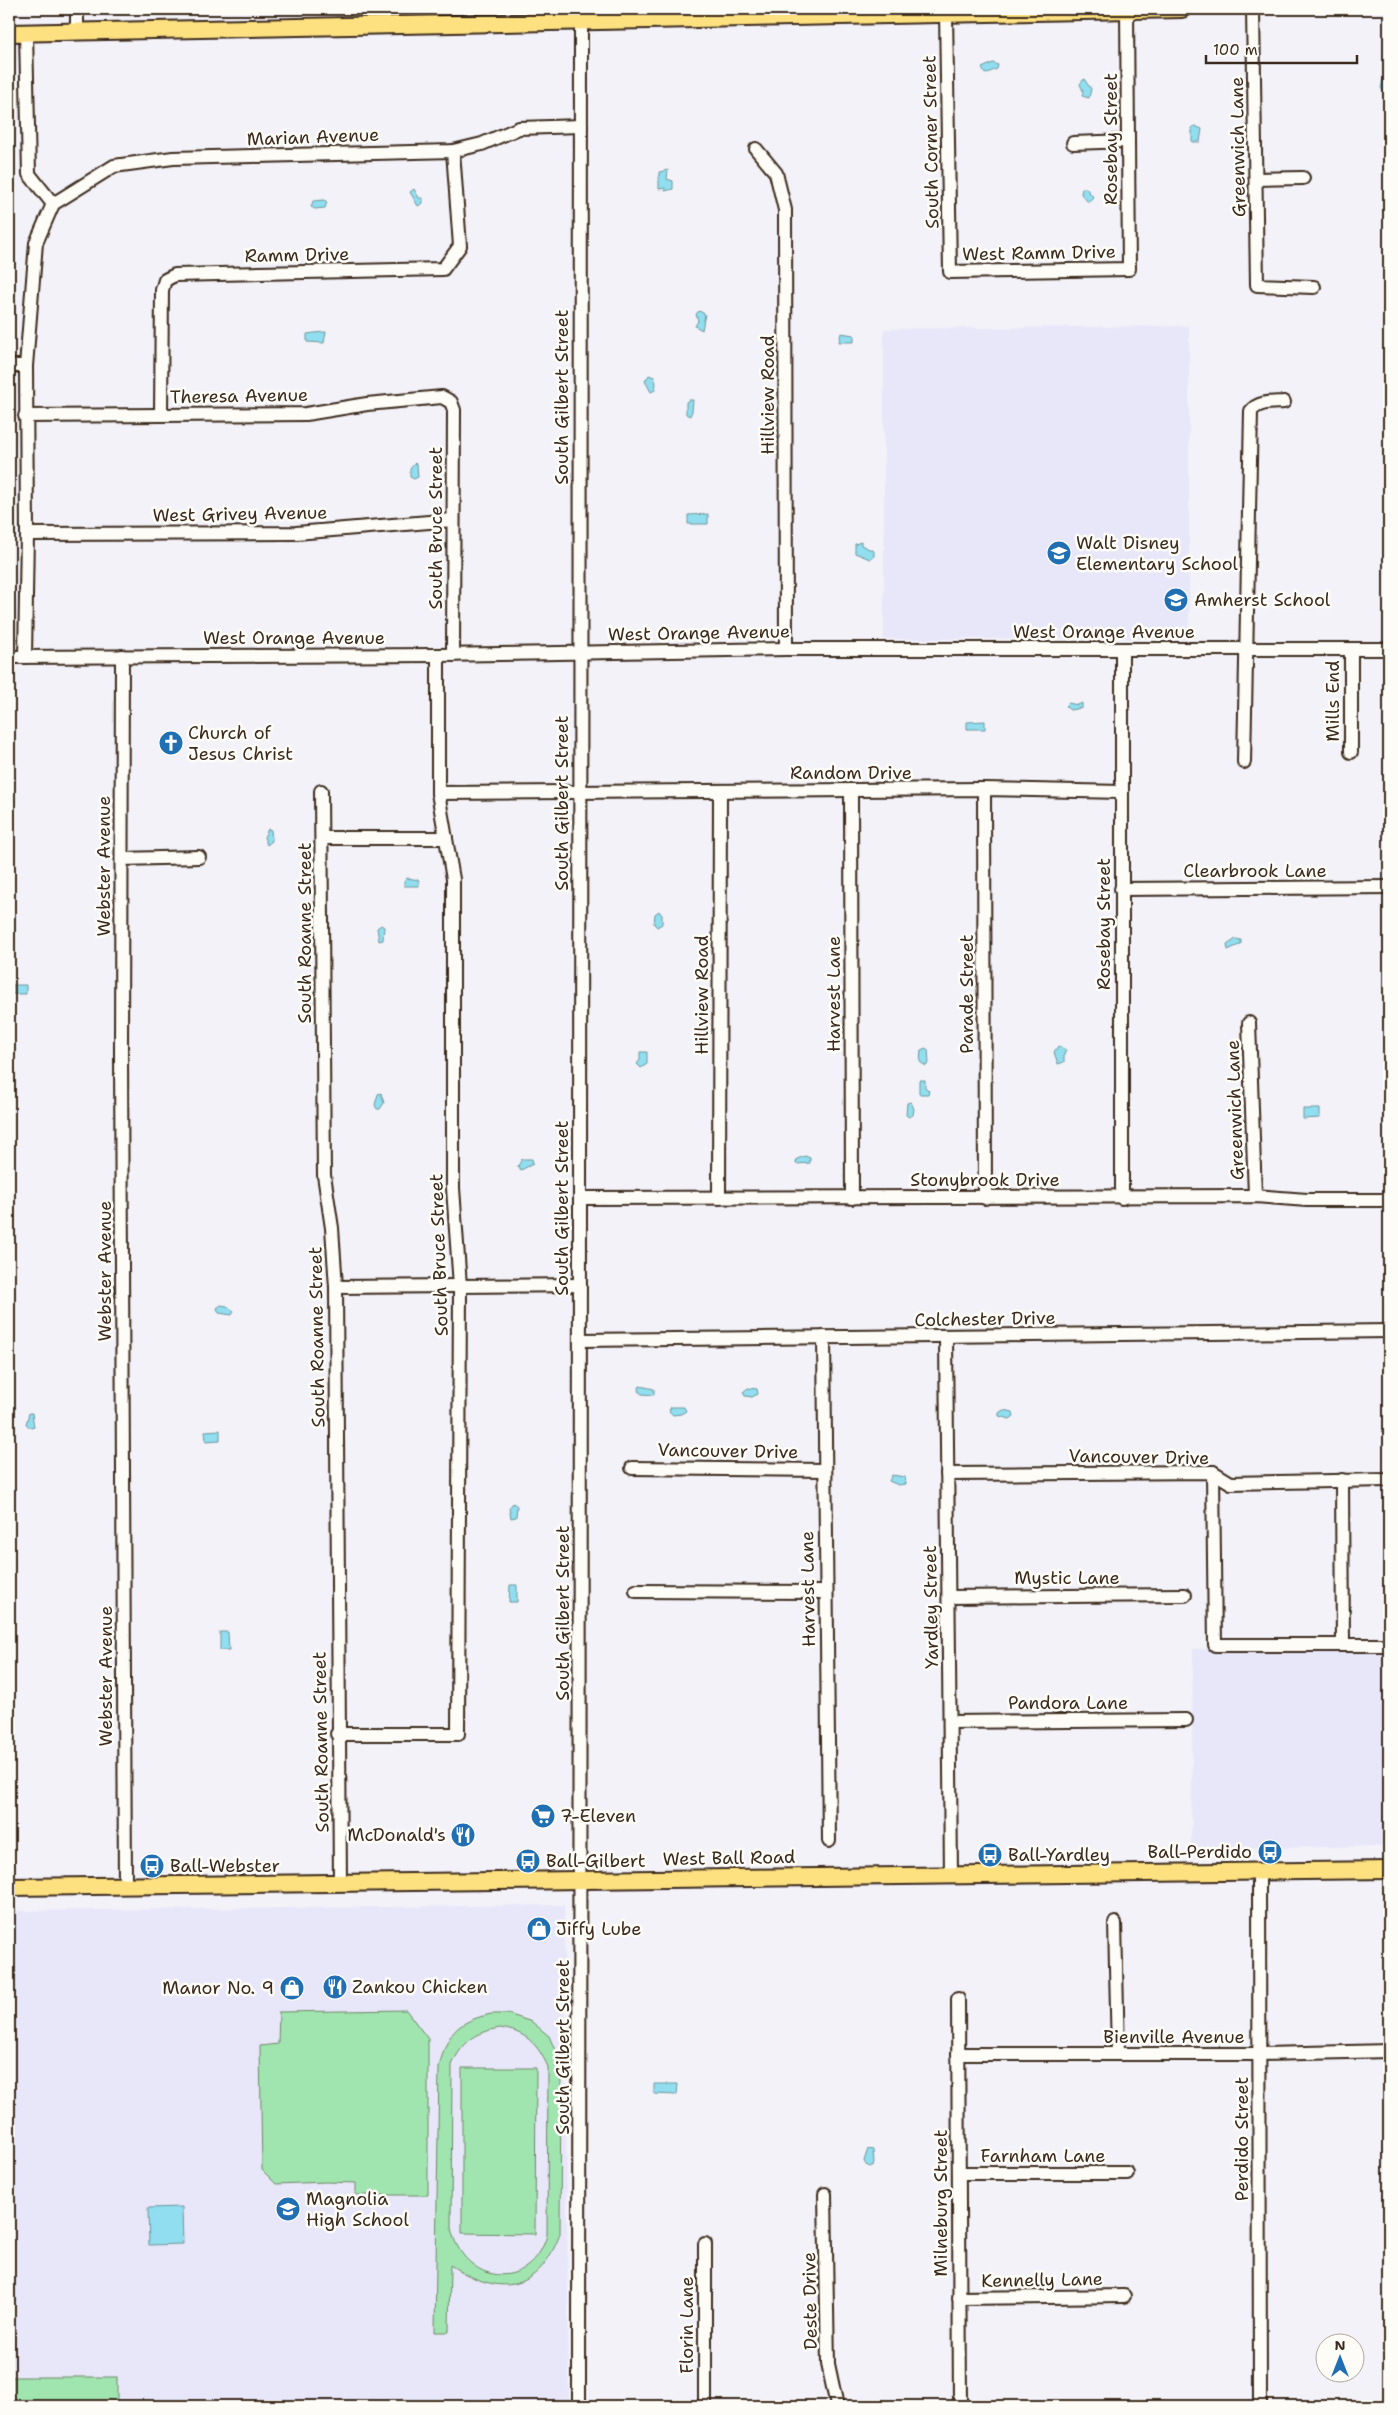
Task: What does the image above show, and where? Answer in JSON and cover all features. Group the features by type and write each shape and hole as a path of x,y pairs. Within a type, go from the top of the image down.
{"main road":[{"path":"9,33 581,14 946,13 1182,9"},
{"name":"West Ball Road","path":"9,1887 1389,1870"}],"street":[{"path":"77,9 77,31"},
{"name":"Greenwich Lane","path":"1253,9 1257,179 1257,285 1314,287"},
{"name":"Rosebay Street","path":"1127,10 1129,269"},
{"name":"South Corner Street","path":"946,13 950,272"},
{"name":"South Gilbert Street","path":"580,2406 579,652 581,14"},
{"path":"25,657 27,534 26,366 36,243 53,204 29,174 26,32"},
{"name":"Marian Avenue","path":"53,204 114,166 173,158 454,150 482,144 519,128 581,126"},
{"path":"1072,143 1128,141"},
{"name":"Hillview Road","path":"756,149 776,172 785,210 786,649"},
{"name":"Ramm Drive","path":"161,414 162,290 165,280 175,275 443,269 460,246 454,150"},
{"path":"1257,179 1303,178"},
{"name":"West Ramm Drive","path":"950,272 1129,269"},
{"path":"9,366 26,366"},
{"name":"Theresa Avenue","path":"25,416 306,414 434,396 442,397 451,402"},
{"name":"South Bruce Street","path":"451,402 454,410 453,654"},
{"path":"1244,762 1251,411 1255,406 1262,404 1284,402"},
{"name":"West Grivey Avenue","path":"27,534 296,533 453,520"},
{"name":"West Orange Avenue","path":"9,657 438,655 786,649 1389,649"},
{"name":"Rosebay Street","path":"1122,649 1120,889 1122,1198"},
{"name":"Mills End","path":"1351,650 1351,752"},
{"name":"South Bruce Street","path":"337,1734 458,1734 460,1286 453,1188 453,879 438,793 438,655"},
{"name":"Webster Avenue","path":"122,656 123,1775 125,1886"},
{"name":"Random Drive","path":"438,793 984,789 1122,792"},
{"name":"Parade Street","path":"984,789 985,1198"},
{"name":"Harvest Lane","path":"851,790 852,1198"},
{"name":"South Roanne Street","path":"321,791 323,838 324,1175 332,1228 336,1287 337,1734 340,1883"},
{"name":"Hillview Road","path":"719,1198 720,791"},
{"path":"323,838 446,838"},
{"path":"122,859 199,857"},
{"name":"Clearbrook Lane","path":"1120,889 1389,887"},
{"name":"Greenwich Lane","path":"1249,1023 1255,1196"},
{"name":"Stonybrook Drive","path":"580,1198 1122,1198 1255,1196 1307,1200 1389,1200"},
{"path":"336,1287 580,1285"},
{"name":"Colchester Drive","path":"580,1340 1389,1331"},
{"name":"Harvest Lane","path":"824,1337 828,1841"},
{"name":"Yardley Street","path":"946,1337 951,1876"},
{"name":"Vancouver Drive","path":"632,1468 825,1470"},
{"path":"1213,1472 1215,1645 1389,1645"},
{"name":"Vancouver Drive","path":"947,1474 1213,1472 1231,1483 1389,1480"},
{"path":"1342,1480 1343,1645"},
{"path":"636,1591 826,1592"},
{"name":"Mystic Lane","path":"949,1597 1186,1595"},
{"name":"Pandora Lane","path":"950,1722 1186,1720"},
{"name":"Perdido Street","path":"1259,1872 1260,2406"},
{"path":"1116,1923 1118,2054"},
{"name":"Milneburg Street","path":"958,1999 960,2406"},
{"name":"Bienville Avenue","path":"958,2054 1260,2054 1389,2051"},
{"name":"Farnham Lane","path":"959,2173 1127,2173"},
{"name":"Deste Drive","path":"826,2194 828,2364 837,2406"},
{"name":"Florin Lane","path":"705,2244 705,2406"},
{"name":"Kennelly Lane","path":"959,2298 1124,2296"}],"shaded area":[{"path":"1189,326 1189,638 884,639 884,329"},
{"path":"1193,1649 1389,1650 1389,1846 1191,1849"},
{"name":"Magnolia High School","path":"564,1905 569,2406 9,2406 9,1911"}],"green space":[{"path":"406,2010 428,2039 428,2195 356,2195 356,2183 276,2184 262,2170 260,2046 278,2044 279,2012"},
{"path":"491,2014 508,2014 532,2022 549,2036 561,2064 560,2234 551,2254 541,2268 529,2278 516,2284 501,2285 485,2282 450,2265 449,2332 435,2332 439,2068 446,2046 455,2031 461,2025","holes":["500,2028 517,2032 530,2040 540,2051 548,2067 547,2235 539,2254 527,2266 513,2273 498,2275 482,2271 469,2261 458,2247 451,2228 452,2065 460,2050 477,2035"]},
{"path":"462,2068 536,2068 535,2234 462,2233"},
{"path":"9,2377 117,2377 117,2406 9,2406"}],"water":[{"path":"993,63 998,65 997,69 985,74 982,68"},
{"path":"1084,79 1091,89 1089,98 1082,96 1083,91 1080,84"},
{"path":"1389,79 1389,90 1385,94 1381,88 1383,80"},
{"path":"1195,126 1202,129 1200,142 1192,142 1192,127"},
{"path":"668,170 667,179 673,181 673,189 665,191 665,188 659,189 659,172"},
{"path":"1082,188 1086,188 1093,197 1088,202 1081,194"},
{"path":"414,189 419,198 423,198 423,203 418,206 410,192"},
{"path":"324,200 327,202 325,208 315,209 311,207 313,201"},
{"path":"699,311 705,314 702,330 695,326 698,321 696,314"},
{"path":"326,332 324,343 307,342 307,334"},
{"path":"841,333 854,335 854,342 839,342"},
{"path":"649,375 654,377 656,383 655,390 651,392 645,381"},
{"path":"693,400 690,416 686,414 686,402"},
{"path":"415,463 417,465 418,477 414,479 410,477 410,469"},
{"path":"708,514 708,524 688,524 688,515"},
{"path":"861,542 861,545 874,551 874,556 870,559 855,553 855,544"},
{"path":"1068,703 1078,705 1082,703 1082,708 1070,710 1065,706"},
{"path":"985,721 985,729 967,729 967,722"},
{"path":"268,829 271,830 272,841 267,845 264,837"},
{"path":"407,878 419,880 419,886 404,886 404,881"},
{"path":"659,911 662,915 662,924 657,927 654,924 655,914"},
{"path":"381,925 384,927 383,940 379,941 377,928"},
{"path":"1236,939 1241,940 1241,944 1228,950 1227,945"},
{"path":"12,985 26,985 26,994 13,994 11,992"},
{"path":"1058,1046 1066,1050 1064,1062 1058,1064 1054,1052"},
{"path":"926,1048 928,1050 929,1063 926,1066 920,1062 921,1050"},
{"path":"640,1052 647,1052 647,1064 641,1068 637,1064 640,1060"},
{"path":"919,1080 925,1080 925,1087 929,1091 928,1094 919,1094"},
{"path":"381,1093 384,1103 380,1109 377,1109 375,1105 378,1094"},
{"path":"911,1102 914,1109 913,1115 909,1117 906,1115 907,1103"},
{"path":"1303,1109 1320,1109 1320,1118 1303,1119"},
{"path":"805,1156 810,1158 810,1163 796,1164 797,1159"},
{"path":"522,1159 532,1159 533,1164 521,1170 518,1166"},
{"path":"221,1305 227,1306 234,1311 232,1315 219,1313 217,1308"},
{"path":"640,1386 654,1389 654,1395 642,1394 638,1391"},
{"path":"748,1388 757,1389 758,1394 752,1397 745,1396 743,1392"},
{"path":"671,1407 684,1407 686,1411 673,1415 669,1411"},
{"path":"1003,1410 1013,1412 1014,1416 1010,1419 999,1416 999,1413"},
{"path":"29,1413 32,1413 34,1427 31,1428 26,1424"},
{"path":"220,1430 220,1440 206,1441 205,1431"},
{"path":"892,1475 905,1477 906,1484 898,1485 889,1481"},
{"path":"513,1503 517,1506 516,1517 511,1518 509,1508"},
{"path":"510,1585 517,1585 517,1602 509,1602"},
{"path":"220,1632 228,1632 229,1650 220,1650"},
{"path":"654,2084 678,2084 677,2095 654,2094"},
{"path":"868,2149 873,2150 874,2164 870,2167 864,2161"},
{"path":"182,2207 183,2244 149,2245 148,2208"}],"place":[{"name":"Walt Disney Elementary School","path":"1059,553"},
{"name":"Amherst School","path":"1176,600"},
{"name":"Church of Jesus Christ","path":"171,743"},
{"name":"7-Eleven","path":"543,1816"},
{"name":"McDonald's","path":"463,1835"},
{"name":"Ball-Perdido","path":"1270,1852"},
{"name":"Ball-Yardley","path":"990,1855"},
{"name":"Ball-Gilbert","path":"528,1861"},
{"name":"Ball-Webster","path":"152,1866"},
{"name":"Jiffy Lube","path":"539,1929"},
{"name":"Zankou Chicken","path":"335,1987"},
{"name":"Manor No. 9","path":"292,1988"},
{"name":"Magnolia High School","path":"288,2209"}]}
